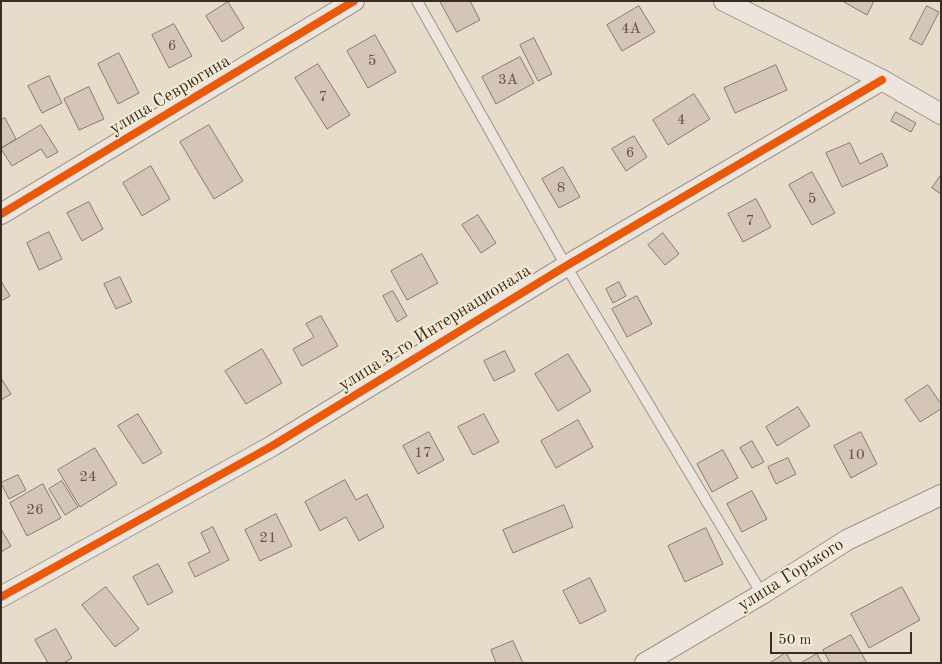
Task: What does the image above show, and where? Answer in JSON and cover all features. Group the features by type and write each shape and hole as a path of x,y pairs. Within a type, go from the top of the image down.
{"street":[{"name":"улица Севрюгина","path":"1,214 354,1"},
{"path":"724,1 882,80 941,114"},
{"name":"улица 3-го Интернационала","path":"1,597 272,446 566,266 882,80"},
{"name":"улица Горького","path":"645,663 762,594 847,540 941,495"}],"lane":[{"path":"417,1 566,266 762,594"}],"building":[{"path":"440,1 470,1 480,20 457,32"},
{"path":"844,1 874,1 867,15"},
{"path":"228,2 244,28 222,42 206,16"},
{"path":"639,6 655,32 622,51 607,25"},
{"path":"927,6 939,12 922,45 910,39"},
{"path":"174,24 192,56 169,68 152,35"},
{"path":"375,35 396,72 368,88 347,51"},
{"path":"534,38 552,74 538,81 520,45"},
{"path":"119,53 139,93 118,104 98,64"},
{"path":"520,57 534,83 496,104 482,77"},
{"path":"318,64 350,115 327,129 295,78"},
{"path":"776,65 787,90 735,113 724,88"},
{"path":"49,76 62,103 42,113 28,86"},
{"path":"89,87 104,119 79,130 64,99"},
{"path":"694,94 710,119 668,145 653,120"},
{"path":"896,112 916,123 911,132 891,121"},
{"path":"5,118 16,139 1,148 1,120"},
{"path":"41,125 58,152 47,158 41,149 12,166 1,149"},
{"path":"209,125 243,181 214,199 180,142"},
{"path":"634,136 647,157 626,171 612,149"},
{"path":"850,143 860,164 882,153 888,166 842,187 826,153"},
{"path":"151,166 170,199 142,216 123,183"},
{"path":"563,167 580,197 559,208 542,179"},
{"path":"812,172 835,213 812,225 789,185"},
{"path":"941,175 941,194 932,188"},
{"path":"756,199 771,227 743,242 728,214"},
{"path":"89,202 103,229 82,241 67,213"},
{"path":"478,215 496,243 481,253 462,225"},
{"path":"49,232 62,259 39,270 27,243"},
{"path":"663,233 679,254 665,265 648,245"},
{"path":"422,254 438,283 407,300 391,271"},
{"path":"120,277 132,302 116,309 104,284"},
{"path":"1,281 10,296 1,301"},
{"path":"619,282 626,296 613,303 606,289"},
{"path":"393,291 407,316 397,322 383,296"},
{"path":"637,296 652,324 627,337 612,309"},
{"path":"321,316 338,346 302,366 293,349 314,337 306,324"},
{"path":"262,349 282,383 246,404 225,371"},
{"path":"505,351 515,371 494,381 484,361"},
{"path":"568,354 591,391 558,411 535,374"},
{"path":"1,378 11,394 1,400"},
{"path":"928,385 941,404 941,409 920,422 905,400"},
{"path":"798,407 810,426 777,446 766,427"},
{"path":"138,414 162,453 143,464 118,426"},
{"path":"484,414 499,442 473,455 458,427"},
{"path":"578,420 593,447 556,468 541,441"},
{"path":"429,432 444,460 418,474 403,446"},
{"path":"861,432 877,464 851,478 834,446"},
{"path":"752,441 764,462 752,468 740,448"},
{"path":"95,448 117,484 80,507 58,470"},
{"path":"723,450 738,478 712,492 697,464"},
{"path":"788,458 796,474 776,484 768,467"},
{"path":"18,475 26,490 9,499 1,483"},
{"path":"345,480 356,500 367,494 384,527 359,541 346,517 320,531 305,502"},
{"path":"62,481 78,507 65,515 49,489"},
{"path":"43,484 61,518 27,536 10,503"},
{"path":"752,491 767,519 742,532 727,504"},
{"path":"564,505 573,527 513,553 503,530"},
{"path":"276,514 292,546 260,561 245,530"},
{"path":"213,527 229,560 195,577 188,563 210,552 201,533"},
{"path":"706,528 723,564 685,582 668,546"},
{"path":"1,529 11,546 1,552"},
{"path":"158,564 173,592 148,605 133,577"},
{"path":"590,578 606,611 580,624 563,591"},
{"path":"106,587 139,629 115,647 82,605"},
{"path":"902,587 920,620 869,648 851,614"},
{"path":"56,629 72,658 64,663 48,663 35,640"},
{"path":"851,635 867,663 830,663 823,650"},
{"path":"513,641 523,663 496,663 491,650"},
{"path":"786,653 792,663 770,663"},
{"path":"817,654 822,663 801,663"}],"cycle path":[{"path":"1,214 354,1"},
{"path":"1,597 272,446 566,266 882,80"}]}
